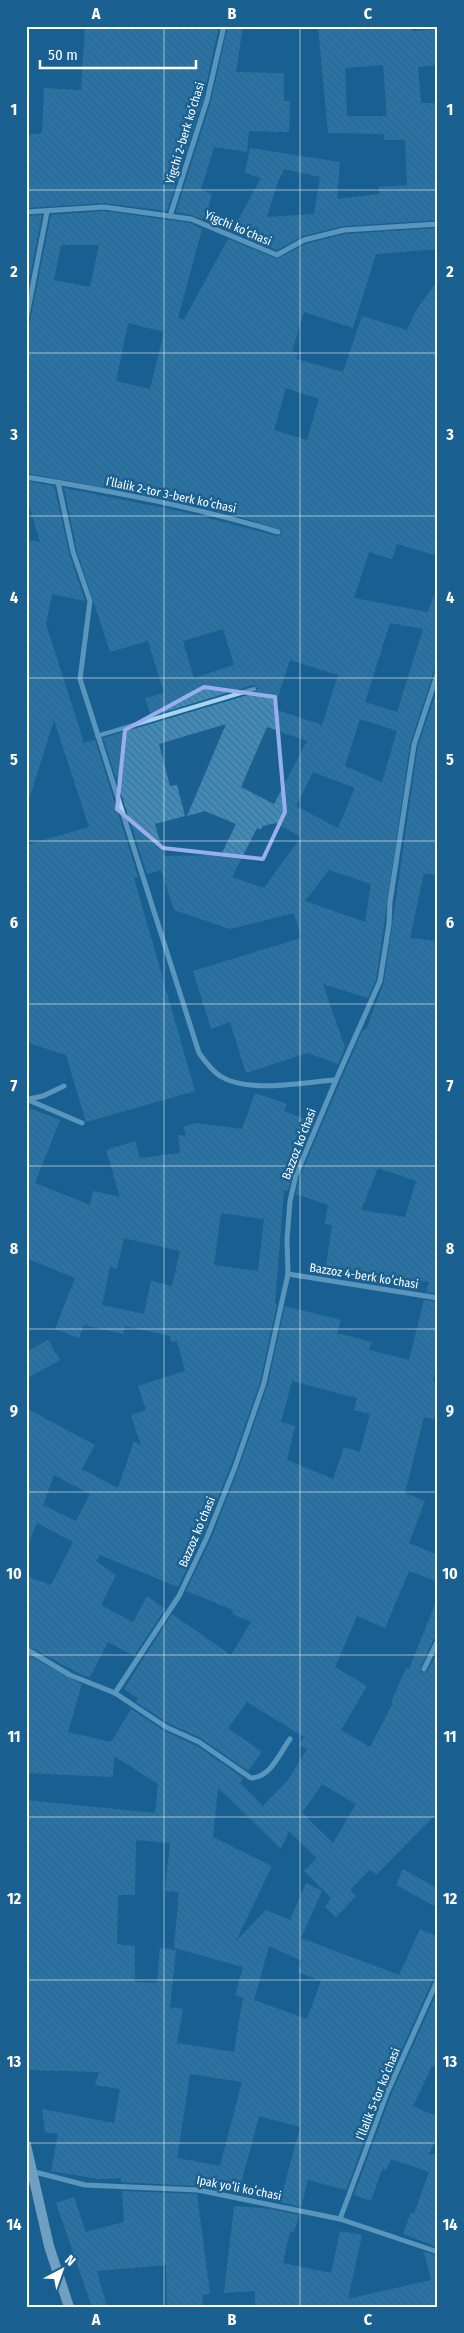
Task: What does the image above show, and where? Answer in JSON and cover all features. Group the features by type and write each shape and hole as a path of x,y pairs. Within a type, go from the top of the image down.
{"street":[{"name":"Yigchi 2-berk koʻchasi","path":"170,216 207,100 224,26"},
{"name":"Yigchi koʻchasi","path":"26,212 104,207 191,219 277,255 304,240 344,230 438,224"},
{"path":"26,320 47,212"},
{"name":"Iʻllalik 2-tor 3-berk koʻchasi","path":"26,477 221,515 278,532"},
{"path":"58,482 73,552 90,601 80,679 199,1052 212,1070 235,1083 257,1086 336,1080"},
{"name":"Bazzoz koʻchasi","path":"115,1693 179,1596 207,1537 235,1467 264,1383 288,1274 287,1239 290,1201 308,1145 380,981 414,745 438,672"},
{"path":"26,1099 43,1096 64,1086"},
{"path":"26,1099 82,1123"},
{"name":"Bazzoz 4-berk koʻchasi","path":"288,1274 438,1298"},
{"path":"424,1669 438,1640"},
{"path":"26,1649 70,1675 115,1693 166,1726 199,1742 251,1778 260,1777 267,1772 290,1740"},
{"name":"Iʻllalik 5-tor koʻchasi","path":"340,2218 387,2093 438,1979"},
{"path":"26,2145 49,2246 69,2307"},
{"name":"Ipak yoʻli koʻchasi","path":"31,2171 85,2185 198,2190 340,2218 438,2252"}],"lane":[{"path":"97,736 254,688"}],"highlighted area":[{"path":"204,687 275,697 285,812 263,859 163,848 117,809 125,730"}],"building":[{"path":"85,26 219,26 203,99 167,211 104,203 26,208 26,135 42,133 44,88 81,90"},
{"path":"228,26 243,26 236,72 284,73 284,101 290,101 289,132 249,131 247,152 214,147 201,190 212,194 205,220 176,212 211,101"},
{"path":"318,26 412,26 412,31 438,29 438,65 418,67 421,103 438,103 438,220 343,226 303,236 277,250 232,231 261,178 245,173 250,148 340,162 337,199 379,194 379,187 407,185 405,140 384,140 384,134 328,133","holes":["383,65 387,116 347,116 345,68","284,169 320,177 314,214 267,217 277,184"]},
{"path":"104,211 190,223 202,229 178,318 184,320 228,239 277,259 306,244 345,234 438,228 438,249 376,254 353,328 304,312 292,351 298,353 296,359 343,372 362,316 407,330 416,310 438,280 438,556 397,544 392,559 369,552 354,598 428,612 434,595 438,596 438,668 434,671 410,744 376,980 368,998 323,984 345,1048 338,1064 308,1053 246,1073 230,1022 211,1029 193,971 301,938 294,913 230,929 174,910 161,870 147,874 103,738 255,693 258,688 253,685 151,716 145,698 164,693 148,641 110,652 77,551 64,488 184,512 277,536 281,535 282,530 186,503 26,473 26,324 30,321 51,215","holes":["61,245 99,245 90,287 54,280","128,323 164,332 150,389 116,381","286,388 319,399 307,440 274,430","390,623 423,629 397,712 365,702","223,629 234,665 194,678 183,641","290,660 338,675 322,725 274,709","360,719 397,731 382,782 345,766","226,724 187,816 205,811 236,824 221,855 164,856 155,824 185,816 177,785 170,786 159,744","267,727 307,741 274,804 241,787","313,772 355,788 338,828 296,806","276,823 301,837 264,888 232,877 257,828 260,830 263,826","329,870 371,884 365,922 305,901"]},
{"path":"42,215 26,296 26,216"},
{"path":"26,481 54,486 69,553 85,601 52,594 46,624 84,743 95,740 138,877 134,878 195,1091 86,1122 66,1055 26,1042 26,845 89,827 54,720 30,796 26,796 26,540 40,542 26,495"},
{"path":"438,687 438,876 424,873 410,938 438,941 438,1294 426,1292 429,1282 326,1266 332,1225 325,1224 328,1205 296,1194 300,1176 363,1029 366,1030 384,982 418,746","holes":["378,1168 416,1181 405,1217 361,1210"]},
{"path":"255,1093 287,1104 284,1111 313,1122 292,1173 288,1191 284,1190 275,1303 277,1304 260,1382 231,1465 203,1535 178,1587 100,1555 96,1561 116,1575 101,1605 133,1622 147,1596 165,1609 134,1656 108,1642 90,1677 84,1676 26,1645 26,1576 51,1585 73,1542 37,1523 28,1545 26,1545 26,1408 95,1445 82,1469 118,1488 134,1441 141,1445 131,1415 146,1410 138,1386 185,1371 177,1341 171,1342 170,1336 125,1326 123,1334 84,1325 79,1338 55,1329 75,1278 26,1258 26,1107 60,1120 35,1183 90,1205 93,1191 120,1197 106,1150 135,1141 140,1158 180,1153 178,1135 186,1136 183,1127 196,1123 242,1129","holes":["221,1213 264,1219 258,1271 214,1265","124,1238 180,1251 172,1286 151,1281 144,1314 102,1305 110,1267 117,1269","54,1475 90,1494 76,1521 43,1505"]},
{"path":"424,1300 438,1302 438,1361 433,1381 438,1383 438,1420 424,1417 405,1493 425,1501 409,1543 438,1555 438,1582 409,1571 385,1628 357,1616 335,1667 367,1686 341,1730 370,1747 393,1703 391,1703 406,1668 409,1669 438,1597 438,1636 434,1638 420,1669 422,1673 427,1672 438,1651 438,1812 377,1874 369,1870 350,1890 356,1896 336,1917 325,1907 331,1898 304,1871 317,1858 289,1831 281,1849 218,1788 213,1837 272,1866 236,1941 266,1910 290,1920 306,1883 322,1891 301,1938 399,1975 420,1929 438,1937 438,1975 434,1977 383,2091 346,2190 308,2180 301,2207 280,2202 300,2127 259,2116 239,2191 195,2179 196,2186 121,2182 121,2178 98,2179 51,2171 58,2134 45,2132 42,2109 114,2123 120,2089 95,2085 99,2072 26,2070 28,1983 26,1976 26,1846 29,1845 26,1800 155,1813 158,1784 114,1756 113,1777 26,1773 26,1654 82,1684 68,1732 111,1742 131,1709 164,1731 197,1746 243,1778 240,1783 263,1806 288,1780 307,1749 299,1745 304,1737 247,1702 228,1728 262,1752 248,1771 201,1738 168,1723 136,1702 138,1699 124,1689 172,1614 231,1655 251,1622 232,1614 233,1610 186,1591 211,1539 239,1468 268,1384 285,1306 341,1320 337,1333 372,1342 369,1350 409,1360","holes":["292,1381 357,1398 354,1410 370,1414 360,1452 344,1447 333,1479 287,1460 295,1426 281,1422","322,1784 356,1804 333,1843 302,1813","136,1840 170,1843 165,1891 179,1892 174,1948 243,1967 235,1995 243,1998 234,2052 177,2043 183,2009 170,2007 176,1950 160,1948 157,1983 135,1982 135,1946 117,1944 118,1895 135,1895","269,1946 302,1961 298,1972 321,1981 307,2019 254,2000","190,2074 242,2082 220,2166 177,2158"]},
{"path":"48,1340 60,1360 26,1379 26,1352"},
{"path":"403,1869 438,1889 438,1908 396,1885"},
{"path":"438,1990 438,2068 432,2066 413,2106 438,2117 438,2135 429,2154 438,2155 438,2247 403,2234 411,2212 414,2214 429,2172 391,2159 386,2170 382,2169 371,2201 354,2195 391,2095"},
{"path":"122,2191 197,2194 210,2294 202,2295 203,2307 167,2307 166,2265 97,2271 107,2307 92,2307 56,2203 74,2197 86,2232 124,2222"},
{"path":"234,2206 271,2209 299,2215 294,2232 290,2231 283,2263 331,2273 340,2231 362,2235 348,2299 431,2280 424,2252 438,2256 438,2307 255,2307 255,2291 224,2293"}]}
